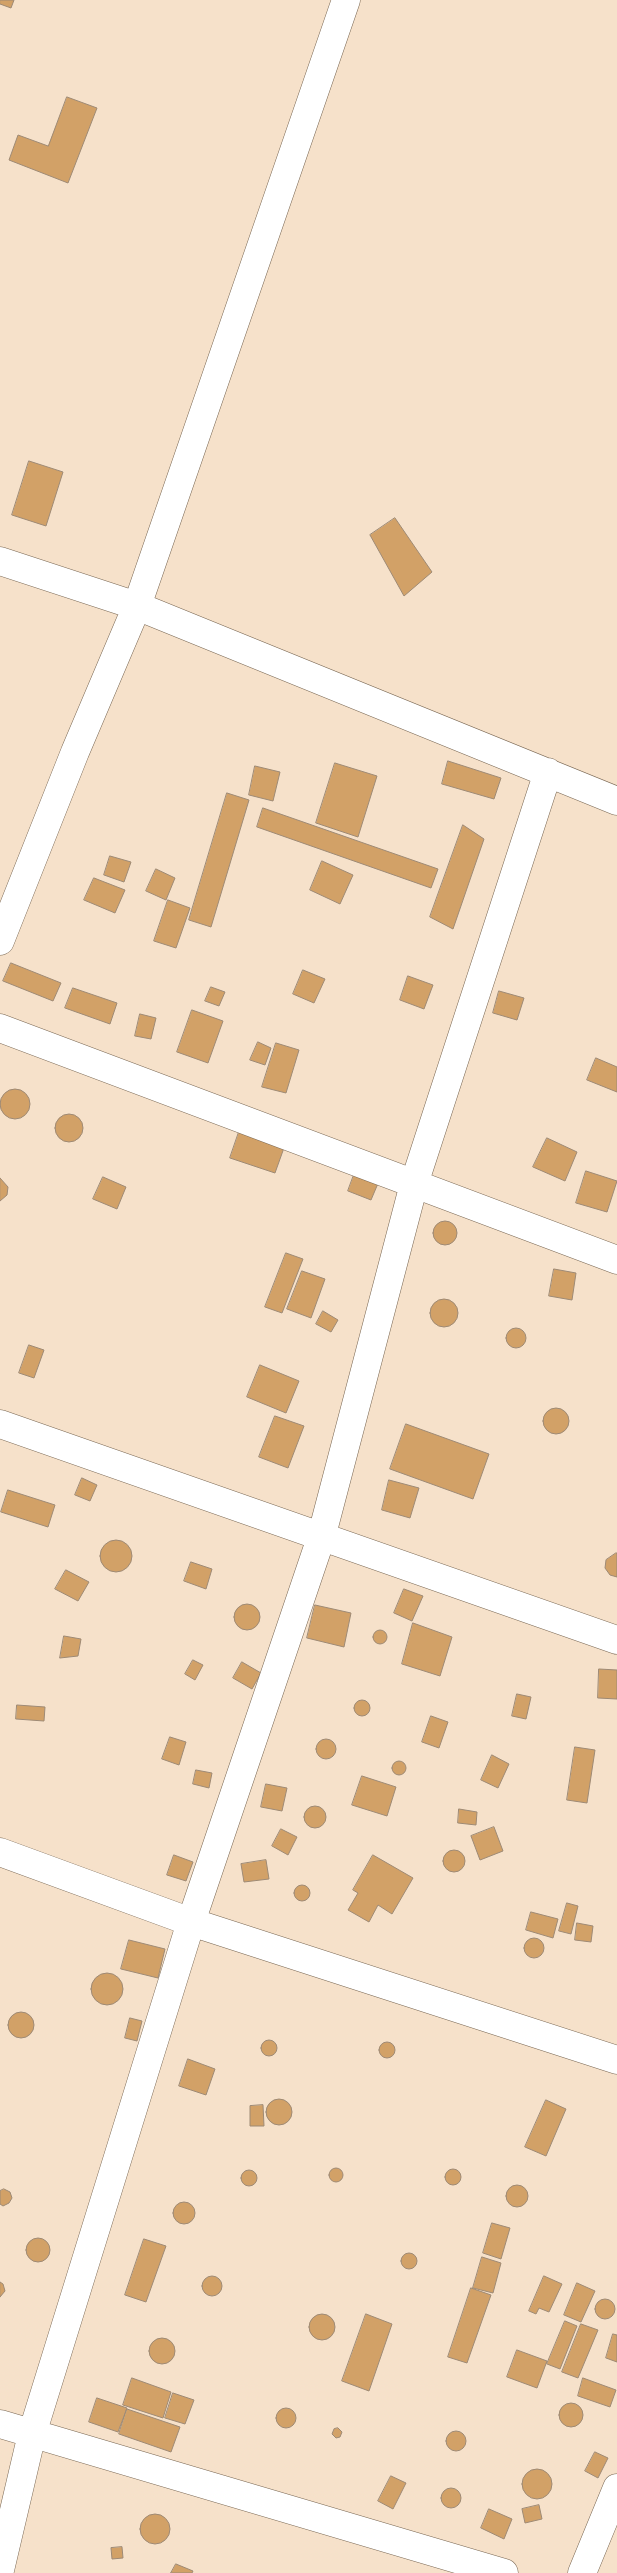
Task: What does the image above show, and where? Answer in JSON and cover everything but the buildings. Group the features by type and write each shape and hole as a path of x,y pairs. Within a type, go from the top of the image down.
{"street":[{"path":"0,941 75,752 137,606 346,0"},
{"path":"0,562 137,606 617,800"},
{"path":"0,2570 32,2434 191,1922 321,1538 414,1184 548,772"},
{"path":"0,1028 617,1260"},
{"path":"0,1424 321,1538 617,1640"},
{"path":"0,1852 191,1922 617,2060"},
{"path":"0,2424 504,2573"},
{"path":"582,2573 617,2488"}]}
